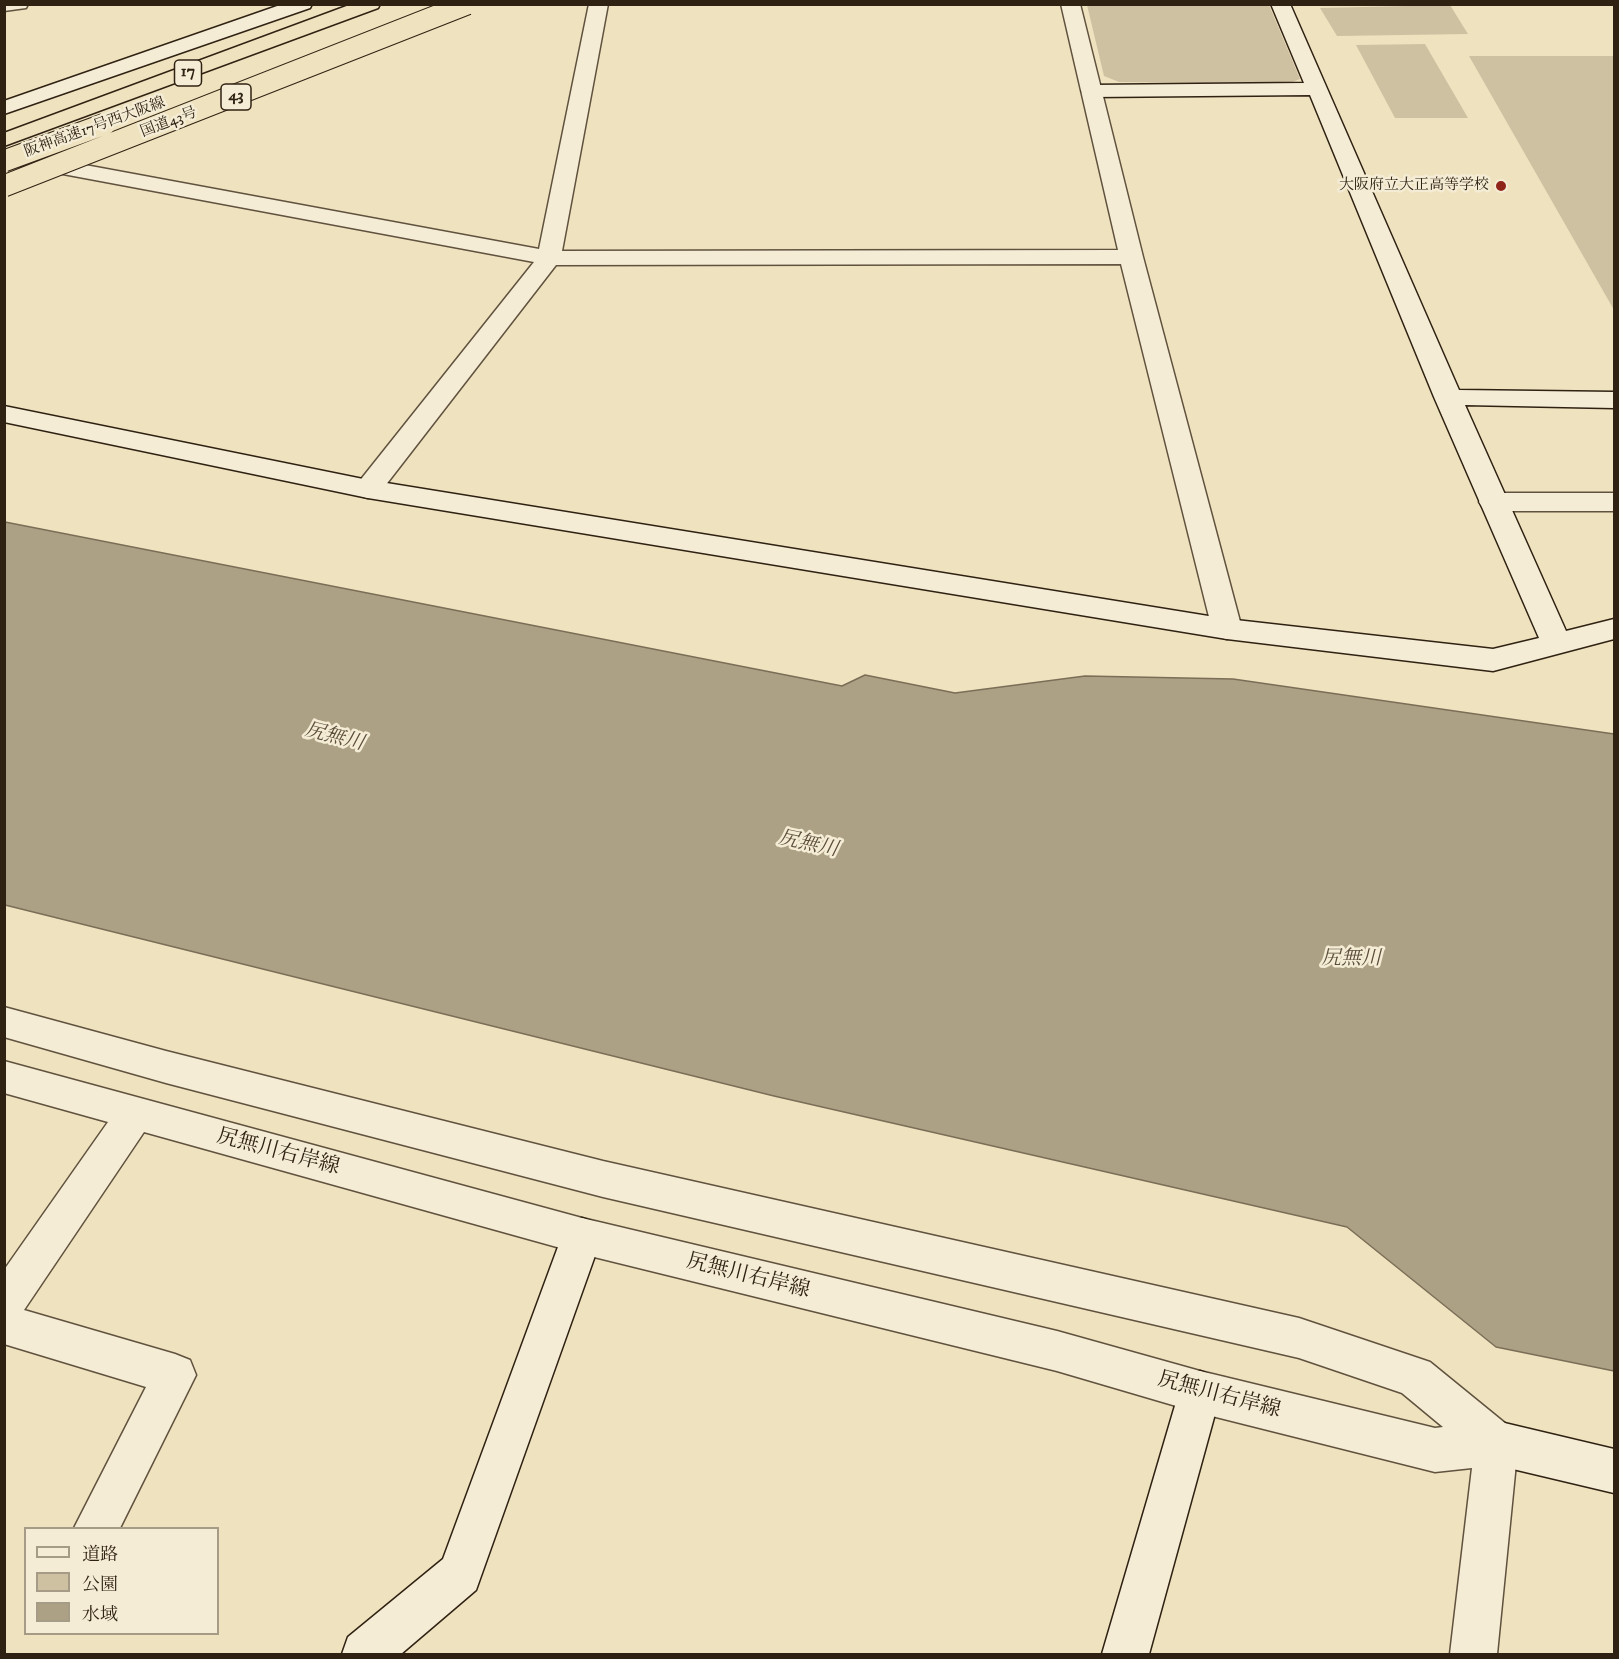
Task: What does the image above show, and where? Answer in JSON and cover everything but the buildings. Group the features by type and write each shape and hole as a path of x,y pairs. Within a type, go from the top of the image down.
{"highway":[{"path":"4,120 327,4"},
{"name":"阪神高速17号西大阪線","path":"4,140 371,4"},
{"name":"阪神高速17号西大阪線","path":"146,109 420,4"},
{"name":"国道43号","path":"4,186 467,4"},
{"name":"阪神高速17号西大阪線","path":"4,161 124,117"}],"street":[{"path":"4,5 19,4"},
{"path":"4,108 303,4"},
{"path":"67,167 478,4"},
{"path":"368,489 549,258 599,4"},
{"path":"1070,4 1131,257 1227,629"},
{"path":"1280,4 1347,153 1447,397 1557,645"},
{"path":"1092,91 1318,89"},
{"path":"4,156 549,258 1131,257"},
{"path":"1447,397 1614,400"},
{"path":"4,414 368,489 1227,629 1493,660 1614,629"},
{"path":"1493,502 1614,502"},
{"name":"尻無川右岸線","path":"4,1022 166,1067 603,1179 1299,1338 1415,1377 1496,1443"},
{"name":"尻無川右岸線","path":"4,1077 582,1236 1057,1351 1200,1392 1435,1450 1496,1443 1614,1471"},
{"path":"4,1305 136,1113"},
{"path":"365,1654 460,1575 582,1236"},
{"path":"4,1324 175,1375 97,1527"},
{"path":"1125,1654 1200,1392"},
{"path":"1474,1654 1496,1443"}],"green space":[{"path":"1087,5 1269,5 1300,79 1287,84 1119,82 1104,76"},
{"path":"1450,5 1468,34 1337,36 1320,8"},
{"path":"1425,44 1468,118 1395,118 1356,45"},
{"path":"1469,56 1614,56 1614,310"}],"water":[{"name":"尻無川","path":"5,522 842,686 865,675 955,693 1085,676 1233,679 1614,734 1614,1371 1496,1347 1347,1227 774,1096 5,905"}],"place":[{"name":"大阪府立大正高等学校","path":"1501,186"}]}
